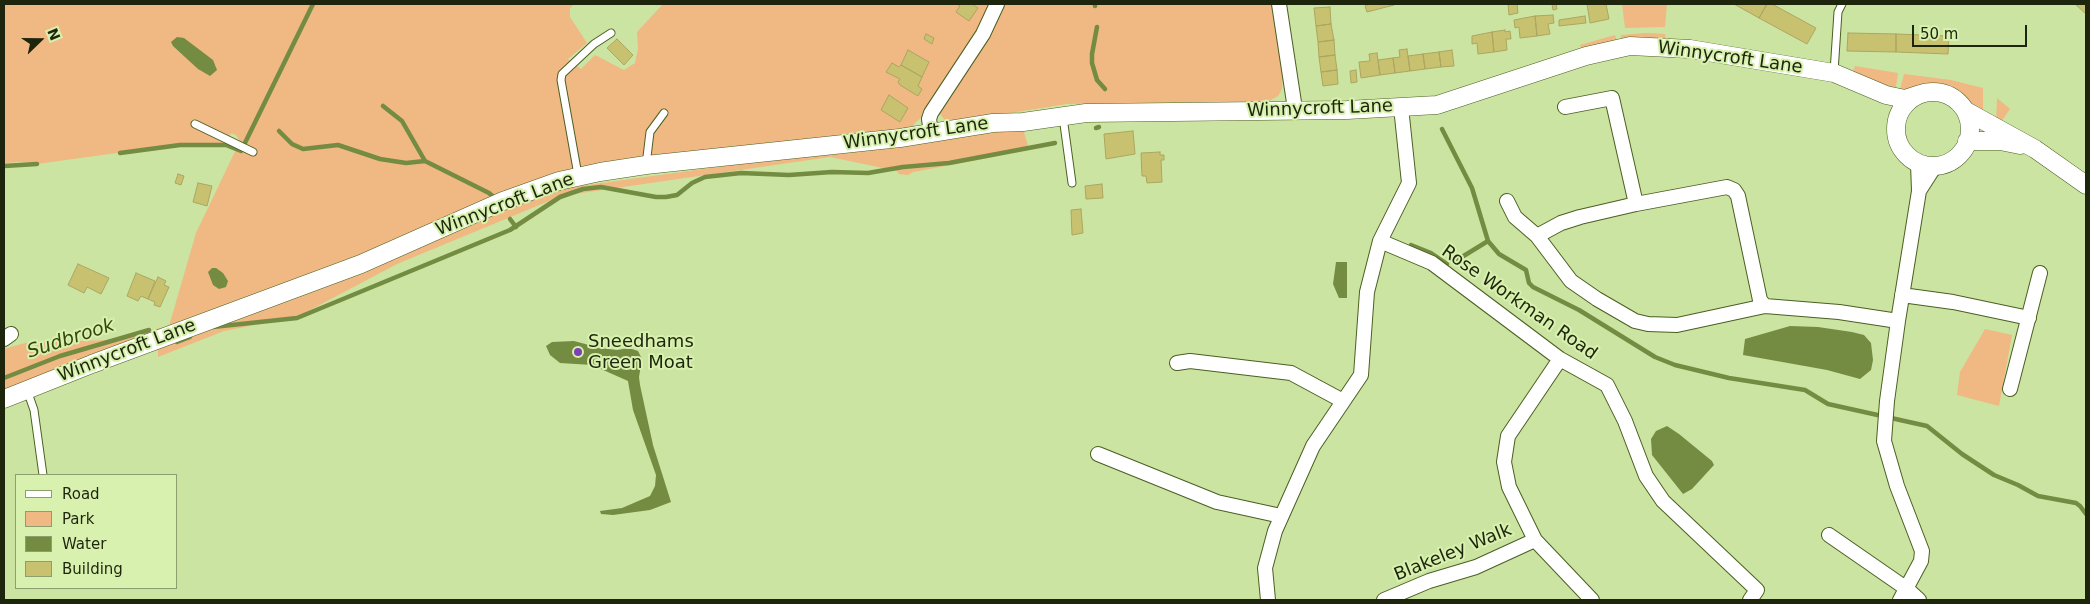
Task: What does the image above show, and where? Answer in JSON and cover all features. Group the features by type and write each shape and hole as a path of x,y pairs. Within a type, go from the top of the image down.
{"street":[{"path":"931,133 929,119 931,112 983,34 997,4"},
{"path":"1279,4 1295,110"},
{"name":"Winnycroft Lane","path":"4,399 361,264 503,201 578,176 646,165 900,138 993,123 1023,122 1086,113 1347,110 1437,105 1586,56 1630,46 1690,49 1834,73 1886,95 1905,99 1920,94"},
{"name":"Winnycroft Lane","path":"1859,83 1897,120"},
{"path":"1966,111 1969,129 1967,141 1962,152 1946,164 1927,165 1906,155 1899,144 1896,133 1897,120 1902,109 1910,100 1920,94 1932,92 1944,94 1955,100 1966,111 2035,148 2086,185"},
{"path":"1565,108 1612,98 1636,204"},
{"path":"1268,600 1265,568 1275,530 1313,446 1361,375 1367,292 1380,241 1409,183 1401,107"},
{"path":"1967,141 2000,142 2035,148"},
{"path":"1903,595 1921,561 1922,551 1897,486 1884,441 1887,401 1902,295 1919,191 1927,165"},
{"path":"1537,236 1561,223 1580,217 1636,204 1727,187 1734,190 1738,196 1760,300 1765,306"},
{"path":"1507,201 1515,217 1537,236 1572,281 1597,299 1635,321 1648,324 1677,325 1765,306 1839,312 1898,321"},
{"name":"Rose Workman Road","path":"1380,241 1432,263 1560,359 1607,385 1625,421 1646,476 1663,501 1757,590 1750,600"},
{"path":"2010,389 2040,273"},
{"path":"1902,295 1953,302 2029,318"},
{"path":"1560,359 1508,436 1504,462 1510,487 1535,540 1592,600"},
{"path":"1177,362 1291,372 1344,401"},
{"path":"1098,454 1217,502 1281,516"},
{"path":"1829,535 1903,595 1919,600"},
{"name":"Blakeley Walk","path":"1384,600 1429,581 1476,567 1535,540"}],"lane":[{"path":"1834,73 1838,12 1842,4"},
{"path":"578,176 561,80 562,74 594,44 611,33"},
{"path":"646,165 650,132 664,113"},
{"path":"1063,116 1072,183"},
{"path":"195,124 253,152"},
{"path":"27,389 34,410 44,474"}],"green space":[{"path":"4,4 574,4 570,8 570,17 587,43 568,59 581,69 595,55 624,70 635,63 638,49 637,32 663,4 991,4 986,17 923,116 914,124 916,128 626,164 419,234 4,393 4,349 25,343 106,340 169,326 196,233 240,141 236,135 231,133 226,145 153,148 37,164 21,162 4,163"},
{"path":"1001,4 1273,4 1283,72 1282,89 1278,96 1269,101 1067,104 947,123 940,114 941,108"},
{"path":"1622,4 1667,4 1665,27 1625,28"},
{"path":"1665,34 1666,40 1621,42 1621,35"},
{"path":"1615,35 1617,42 1582,50 1580,45"},
{"path":"1855,66 1898,73 1895,93 1853,71"},
{"path":"1904,74 1951,80 1983,88 1983,115 1968,108 1957,97 1941,90 1899,94"},
{"path":"1997,98 2010,109 1999,125 1996,124"},
{"path":"1022,125 1028,146 994,157 913,172 908,175 830,157 561,196 397,264 297,317 224,331 158,357 158,347 558,189"},
{"path":"1985,329 2012,335 1999,406 1957,395 1960,372"}],"water":[{"path":"177,37 184,38 213,60 217,70 210,76 198,69 173,46 171,42"},
{"path":"1336,262 1347,262 1347,298 1339,298 1333,284"},
{"path":"212,268 216,268 223,273 228,281 226,287 219,289 213,285 208,272"},
{"path":"1790,326 1818,327 1864,335 1871,343 1873,360 1871,370 1860,379 1827,370 1743,355 1745,339"},
{"path":"574,341 600,348 617,350 629,348 638,351 642,359 639,377 640,385 653,445 671,502 650,510 613,515 601,514 600,511 622,508 650,496 655,486 656,475 633,410 628,381 592,365 560,363 550,355 546,346 552,342"},
{"path":"1667,426 1712,461 1714,465 1692,489 1683,494 1652,455 1651,439 1656,431"}],"building":[{"path":"957,4 972,4 978,8 969,21 956,12 960,6"},
{"path":"1369,4 1394,5 1367,12 1365,6"},
{"path":"1508,4 1517,4 1518,13 1509,15"},
{"path":"1552,4 1556,4 1557,9 1553,10"},
{"path":"1587,4 1606,4 1609,19 1590,23"},
{"path":"1734,4 1767,4 1759,18"},
{"path":"1767,4 1772,4 1816,28 1807,44 1759,18"},
{"path":"2075,4 2086,4 2086,14"},
{"path":"1330,7 1331,24 1316,26 1314,8"},
{"path":"1553,15 1554,23 1548,24 1550,34 1537,36 1535,16"},
{"path":"1535,16 1537,36 1520,38 1519,27 1515,28 1514,20"},
{"path":"1585,16 1586,23 1559,26 1559,20"},
{"path":"1331,24 1334,40 1318,42 1316,26"},
{"path":"1505,30 1505,32 1510,31 1511,39 1506,39 1507,50 1494,52 1492,32"},
{"path":"1492,32 1494,52 1478,54 1477,43 1472,44 1472,36"},
{"path":"1848,33 1896,34 1896,52 1847,51"},
{"path":"926,34 934,38 932,44 924,39"},
{"path":"1896,34 1949,36 1948,54 1896,52"},
{"path":"617,39 633,55 624,65 607,48"},
{"path":"1334,40 1335,55 1319,57 1318,42"},
{"path":"1407,49 1410,71 1395,73 1393,58 1400,57 1399,50"},
{"path":"908,50 929,62 922,77 901,65"},
{"path":"1452,50 1454,66 1441,67 1439,52"},
{"path":"1439,52 1441,67 1425,69 1423,54"},
{"path":"1377,53 1380,75 1361,78 1359,62 1370,61 1369,54"},
{"path":"1423,54 1425,69 1410,71 1408,56"},
{"path":"1335,55 1337,70 1321,72 1319,57"},
{"path":"1393,58 1395,73 1380,75 1378,60"},
{"path":"892,63 899,67 901,65 922,77 918,86 922,89 918,96 900,85 898,82 900,79 886,72"},
{"path":"1337,70 1338,84 1323,86 1321,72"},
{"path":"1356,70 1357,82 1351,83 1350,71"},
{"path":"889,95 908,108 900,122 881,110"},
{"path":"1133,131 1135,154 1106,159 1104,134"},
{"path":"1160,152 1160,155 1164,155 1164,160 1161,160 1162,182 1147,183 1146,176 1142,176 1141,153"},
{"path":"178,174 184,176 181,185 175,183"},
{"path":"198,183 212,186 207,206 193,202"},
{"path":"1102,184 1103,198 1086,199 1085,186"},
{"path":"1081,209 1083,233 1072,235 1071,210"},
{"path":"78,264 109,278 101,294 87,287 84,293 68,285"},
{"path":"136,273 155,281 148,299 141,296 138,301 127,296"},
{"path":"158,277 166,281 164,285 169,287 160,307 154,305 155,302 148,299"}],"waterway":[{"path":"120,153 180,145 226,145 241,151 313,4"},
{"path":"1097,27 1092,63 1097,80 1105,89"},
{"path":"383,106 402,121 425,161 489,193 496,199"},
{"path":"1442,129 1472,188 1488,241 1499,254 1526,270 1529,283 1533,287 1579,310 1655,357 1675,365 1729,378 1805,390 1828,404 1927,426 1962,454 1994,475 2038,496 2076,503 2086,514"},
{"path":"279,131 292,144 303,149 338,145 380,159 406,163 425,161"},
{"path":"213,327 297,318 510,230 560,197 583,189 601,187 656,197 666,197 677,195 692,183 705,177 741,173 789,175 832,172 868,173 903,167 949,163 1055,143"},
{"path":"4,166 37,164"},
{"path":"510,219 516,227"},
{"path":"1457,260 1488,241"},
{"path":"1411,245 1431,253 1447,264"},
{"name":"Sudbrook","path":"4,378 60,356 149,330"},
{"path":"177,342 190,337"}],"place":[{"name":"Sneedhams Green Moat","path":"578,352"}]}
